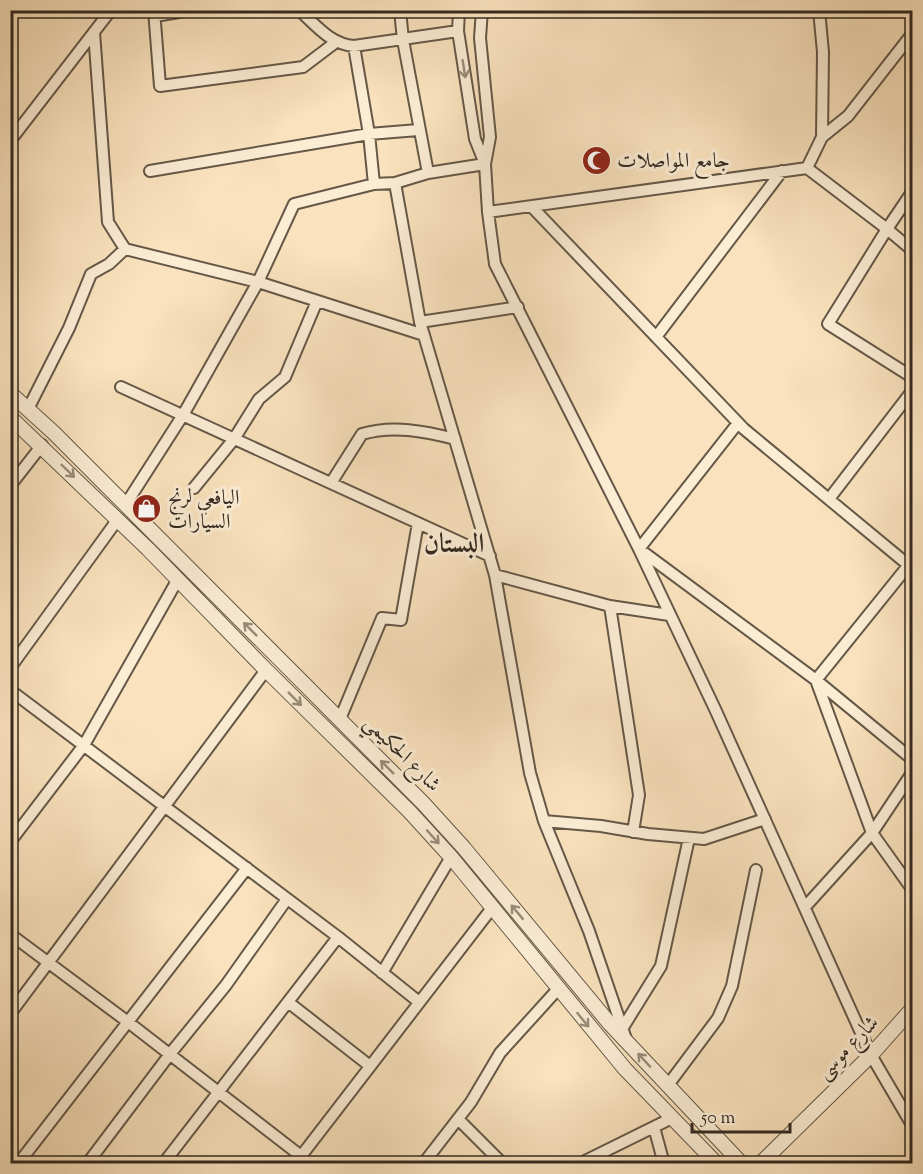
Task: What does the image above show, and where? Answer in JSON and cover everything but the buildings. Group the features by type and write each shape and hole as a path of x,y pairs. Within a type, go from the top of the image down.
{"street":[{"path":"10,141 111,10"},
{"path":"191,10 155,13 160,86 303,67 336,42"},
{"path":"299,10 336,42 354,46 458,31"},
{"path":"400,10 418,130 428,173"},
{"path":"459,10 458,31 475,139 485,164"},
{"path":"482,10 480,38 490,137 485,164 495,264 639,549 716,709 871,1055 912,1125"},
{"path":"807,168 822,137 823,52 819,10"},
{"path":"94,32 108,222 125,249 258,282 424,335"},
{"path":"822,137 848,116 912,34"},
{"path":"354,46 369,134 374,184"},
{"path":"150,171 369,134 418,130"},
{"path":"126,504 183,416 258,282 294,204 374,184 395,183 428,173 485,164"},
{"path":"488,212 807,168 912,250"},
{"path":"656,337 782,171"},
{"path":"395,183 420,322 495,575 530,773 544,821 589,931 625,1036"},
{"path":"912,192 828,324 912,377"},
{"path":"532,207 738,423 911,565 816,680"},
{"path":"28,409 69,328 91,274 109,264 125,249"},
{"path":"194,488 234,438 259,399 285,377 317,301"},
{"path":"420,322 518,307"},
{"path":"122,387 490,556"},
{"path":"829,499 912,391"},
{"name":"شارع الحكيمي","path":"10,393 126,504 423,803 668,1085 742,1164"},
{"name":"شارع الحكيمي","path":"10,417 118,519 410,812 451,857 625,1069 717,1164"},
{"path":"639,549 738,423"},
{"path":"331,483 362,434 376,430 420,430 455,439"},
{"path":"10,486 42,445"},
{"path":"10,668 118,519"},
{"path":"340,719 382,618 401,620 418,523"},
{"path":"639,549 816,680 912,759"},
{"path":"495,575 610,606 669,615"},
{"path":"10,842 84,746 178,579"},
{"path":"610,606 639,795 633,831"},
{"path":"10,1014 266,670"},
{"path":"816,680 872,833 912,889"},
{"path":"10,690 338,937 419,1002"},
{"path":"805,907 872,833 912,773"},
{"path":"544,821 704,839 765,819"},
{"path":"625,1036 661,966 690,838"},
{"path":"382,973 451,857"},
{"path":"18,1164 247,868"},
{"path":"668,1085 718,1018 732,987 756,870"},
{"path":"87,1164 170,1054 226,986 287,899"},
{"path":"10,934 219,1092 298,1160 492,908"},
{"path":"163,1164 338,937"},
{"path":"423,1164 471,1102 500,1053 558,989"},
{"path":"288,1002 370,1066"},
{"name":"شارع موسى","path":"760,1164 871,1055 912,1009"},
{"path":"579,1164 672,1118"},
{"path":"458,1119 503,1164"},
{"path":"654,1127 664,1164"}],"place":[{"name":"جامع المواصلات","path":"596,160"},
{"name":"اليافعي لرنج السيارات","path":"147,509"}],"district":[{"name":"البستان","path":"454,543"}]}
